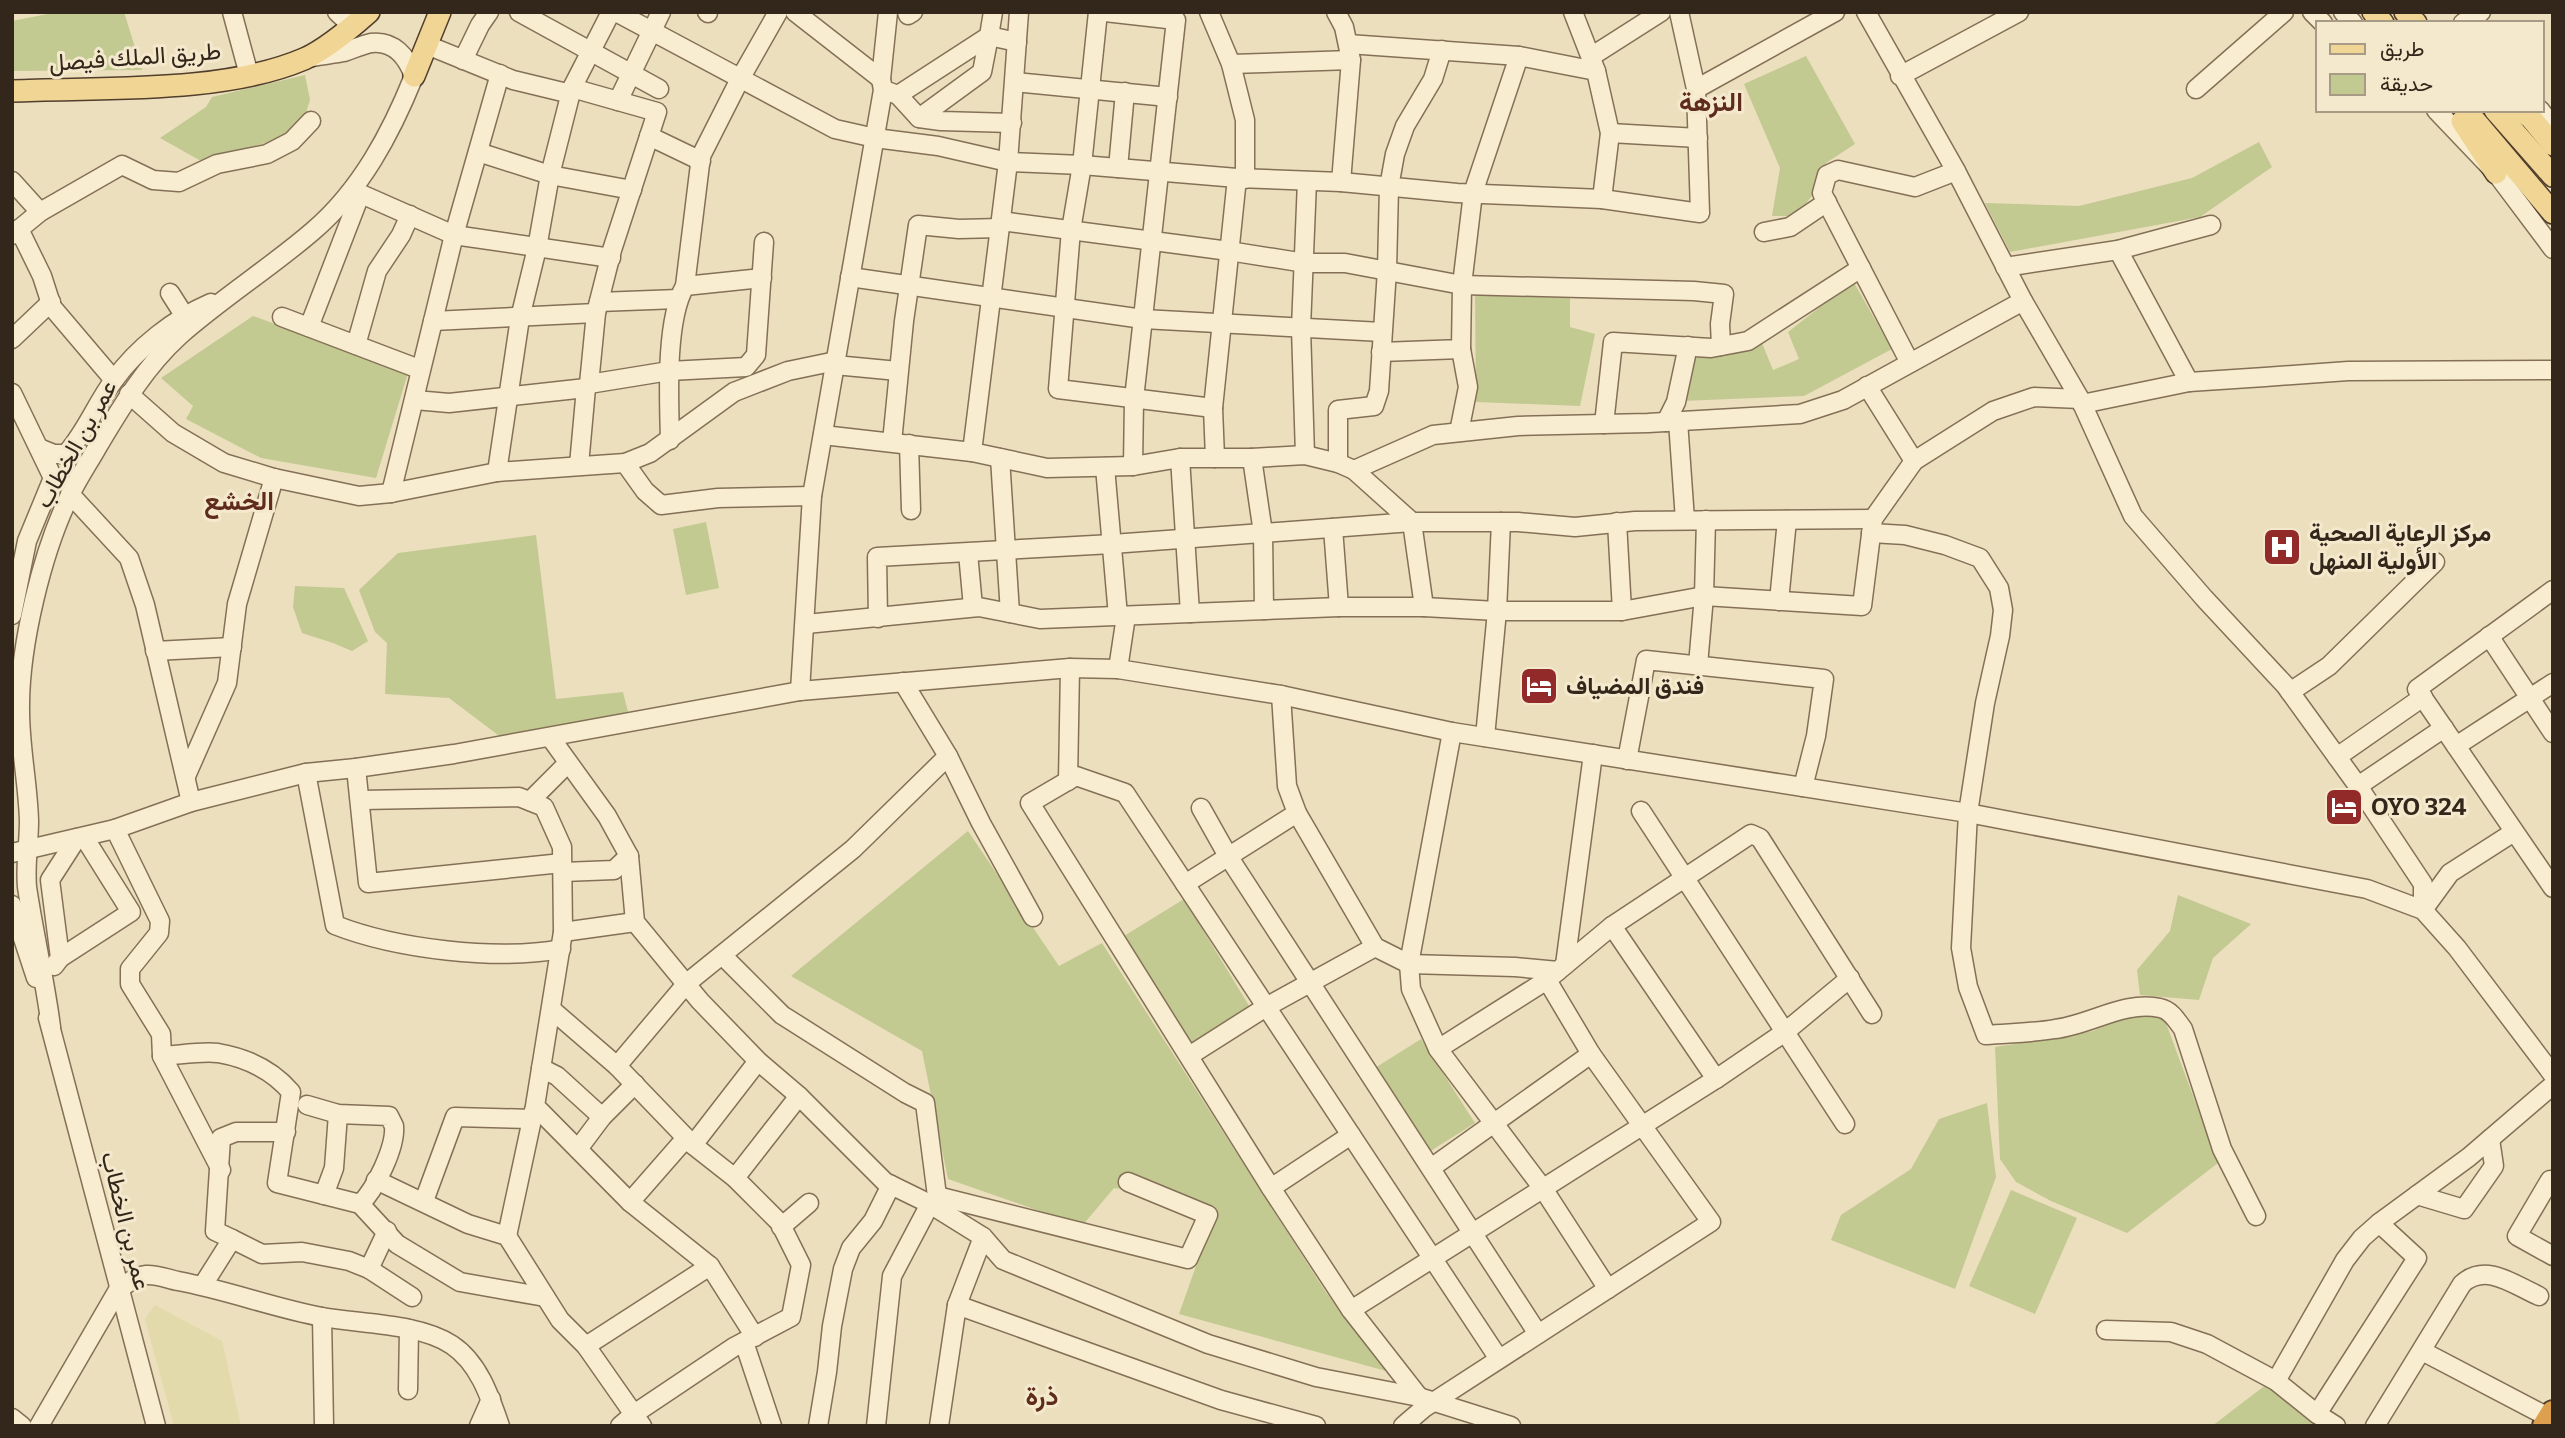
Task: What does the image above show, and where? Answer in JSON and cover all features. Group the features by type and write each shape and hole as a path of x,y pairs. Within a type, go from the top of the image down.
{"main road":[{"path":"414,76 440,12"},
{"name":"طريق الملك فيصل","path":"12,91 196,84 249,75 305,58 361,19"},
{"path":"2456,112 2496,173"},
{"path":"2468,112 2553,213"},
{"path":"2498,112 2553,176"},
{"path":"2524,112 2553,145"}],"street":[{"path":"232,12 249,75"},
{"path":"337,12 361,19"},
{"path":"463,60 489,12"},
{"path":"519,12 659,89"},
{"path":"497,472 520,318 537,248 550,174 572,91 613,12 835,129 875,138 938,146 1008,162 1602,199 1700,214 1696,89 1679,12"},
{"path":"618,101 661,12"},
{"path":"670,440 669,371 701,161 740,79 778,12"},
{"path":"795,12 919,118 1012,123"},
{"path":"800,691 812,496 875,138 887,88 888,12"},
{"path":"907,12 908,15 913,12"},
{"path":"919,118 982,72 993,12"},
{"path":"972,452 1008,162 1019,12"},
{"path":"1098,12 1082,165 1071,230 1058,389 1213,408"},
{"path":"1105,12 1177,20 1134,399 1133,466"},
{"path":"1209,12 1231,64 1245,120 1241,178 1229,251 1213,408 1215,458"},
{"path":"1336,12 1344,27 1349,52 1341,182"},
{"path":"1573,12 1594,63 1610,132 1602,199"},
{"path":"1231,64 1349,52 1442,50 1594,63 1661,12"},
{"path":"1696,89 1835,12"},
{"path":"1866,12 2081,402 2133,516 2290,692 2358,786 2423,884 2423,910"},
{"path":"1900,76 2019,12"},
{"path":"2196,89 2284,12"},
{"path":"2465,21 2481,12"},
{"path":"887,88 989,36 1017,42"},
{"path":"305,58 343,52 372,43 401,51 409,60 414,76"},
{"path":"427,45 513,80 618,101 657,112 598,307 579,465"},
{"path":"1346,466 1338,410 1374,406 1379,391 1388,270 1390,187 1395,154 1405,126 1433,79 1442,50"},
{"path":"1459,432 1468,387 1461,349 1462,285 1473,193 1518,56"},
{"path":"391,493 415,400 419,369 500,74"},
{"name":"عمر بن الخطاب","path":"51,1027 45,977 27,888 26,867 20,852 29,821 20,711 23,662 48,550 70,494 129,394 178,337 316,229 356,193 398,116 414,76"},
{"path":"1015,82 1168,96"},
{"path":"1118,168 1125,92"},
{"path":"2439,112 2496,173 2553,249"},
{"path":"2542,112 2553,127"},
{"path":"114,380 51,302 42,276 16,232 40,212 122,165 153,180 179,182 217,164 267,154 292,141 311,121"},
{"path":"938,146 941,121"},
{"path":"1610,132 1698,138"},
{"path":"649,136 701,161"},
{"path":"478,152 550,174 632,190"},
{"path":"1910,363 1822,193 1827,175 1838,170 1914,187 1956,171"},
{"path":"12,181 40,212"},
{"path":"1305,455 1301,328 1306,263 1307,181"},
{"path":"309,327 356,193 454,235 611,258"},
{"path":"1764,232 1790,227 1826,201"},
{"path":"356,345 377,271 401,235 410,215"},
{"path":"911,510 901,443 898,371 918,225 959,229 1001,225 1071,230 1306,263 1345,263 1462,285 1694,291 1724,295 1720,324 1721,346"},
{"path":"2005,267 2118,250 2211,225"},
{"path":"415,400 449,403 508,398 669,371 746,367 756,355 764,243"},
{"path":"2118,250 2189,382"},
{"path":"1604,424 1613,342 1721,346 1748,341 1861,268"},
{"path":"850,276 1143,319 1382,331"},
{"path":"433,321 520,318 762,278"},
{"path":"170,293 184,314"},
{"name":"عمر بن الخطاب","path":"39,448 54,454 66,454 83,433 114,380 146,346 184,314 230,294"},
{"path":"1346,466 1433,435 1459,432 1518,426 1672,422 1800,414 1843,400 2023,301"},
{"path":"12,339 51,302"},
{"path":"282,317 419,369"},
{"path":"1685,520 1672,422 1688,346"},
{"path":"1381,352 1461,349"},
{"path":"129,394 173,433 224,463 274,478 359,496 391,493 497,472 625,463 650,453 670,440 734,392 788,371 835,363 898,371"},
{"path":"806,624 973,607 1040,619 1339,607 1622,611 1704,596 1862,606 1872,526 1914,461 1993,411 2034,397 2081,402 2189,382 2348,371 2553,370"},
{"path":"1867,386 1914,461"},
{"path":"12,393 39,448"},
{"path":"823,435 972,452 1047,468 1133,466 1180,458 1305,455 1346,466 1412,522 1424,607"},
{"name":"عمر بن الخطاب","path":"12,615 27,541 53,478 39,448"},
{"path":"1000,458 1010,613"},
{"path":"1180,458 1190,613"},
{"path":"1252,458 1263,533 1264,610"},
{"path":"625,463 645,491 661,505 718,498 812,496"},
{"path":"1105,467 1122,616 1118,669"},
{"path":"186,776 227,683 237,604 274,478"},
{"path":"70,494 129,558 145,605 191,802"},
{"path":"1698,666 1704,596 1706,520"},
{"path":"1779,601 1787,520"},
{"path":"877,618 877,557 1006,551 1412,522 1501,522 1575,527 1617,522 1787,520 1872,526 1945,545 1980,558 1998,588 2003,610 1968,813 1961,948 1968,987 1986,1035 2055,1030 2083,1024 2132,1007 2163,1008 2183,1029 2222,1149 2256,1216"},
{"path":"1485,737 1497,611 1501,522"},
{"path":"1617,522 1622,611"},
{"path":"1334,528 1339,607"},
{"path":"968,553 973,607"},
{"path":"2290,692 2329,666 2435,562"},
{"path":"2553,590 2417,689 2514,832 2546,863 2553,888"},
{"path":"2489,636 2553,733"},
{"path":"155,651 232,647"},
{"path":"1628,760 1646,660 1824,678 1816,736 1803,787"},
{"path":"20,852 115,830 191,802 306,773 356,768 550,737 800,691 1070,668 1118,669 1281,695 1452,732 1968,813 2367,889 2423,910 2457,948 2553,1075"},
{"path":"1068,781 1070,668"},
{"path":"903,682 948,756 1033,917"},
{"path":"2456,746 2553,683"},
{"path":"1281,695 1287,786 1297,813 1375,947 1409,964 1515,967 1557,972"},
{"path":"2337,757 2423,697"},
{"path":"2358,786 2444,728"},
{"path":"1452,732 1409,964 1411,989 1438,1049 1544,1190 1608,1289"},
{"path":"550,737 607,816 629,856 635,922 700,1001 758,1061 799,1096 885,1182 933,1200 1188,1259 1208,1215 1128,1182"},
{"path":"1403,1426 1427,1399 1499,1359 1712,1222 1591,1054 1557,972 1593,754"},
{"path":"617,1066 687,983 853,849 948,756"},
{"path":"530,801 568,763"},
{"path":"356,768 368,883 563,868 614,870 629,856"},
{"path":"306,773 335,925 355,933 411,945 480,953 538,953 562,940 635,922"},
{"path":"1427,1399 1351,1310 1271,1188 1030,803 1076,776 1125,793 1499,1359"},
{"path":"361,800 519,797 544,807 562,847 562,940 534,1113 506,1236"},
{"path":"1201,808 1228,856 1538,1334"},
{"path":"1641,811 1845,1124"},
{"path":"1185,884 1297,813"},
{"path":"115,830 160,920 159,933 130,969 130,984 161,1034 162,1056 221,1170"},
{"path":"2423,910 2450,873 2514,832"},
{"path":"1438,1049 1557,972 1612,926 1751,834 1760,838 1872,1014"},
{"path":"60,958 50,880 80,838"},
{"path":"45,977 60,958 131,912 80,838"},
{"name":"عمر بن الخطاب","path":"12,905 51,1027 118,1290 156,1426"},
{"path":"1612,926 1716,1079"},
{"path":"1189,1056 1310,981 1375,947"},
{"path":"722,955 782,1015 925,1103 933,1200 892,1276 876,1426"},
{"path":"1351,1310 1716,1079 1786,1032 1850,978"},
{"path":"376,1180 468,1224 506,1236 560,1320 586,1346 632,1422 749,1339 791,1317 801,1265 782,1227 735,1178 689,1141 617,1066 551,1009"},
{"path":"162,1056 217,1053 256,1064 279,1078 291,1092 277,1183 360,1204 397,1244 460,1282 545,1297"},
{"path":"1431,1168 1591,1054"},
{"path":"630,1202 689,1141 758,1061"},
{"path":"541,1068 557,1076 602,1117"},
{"path":"578,1149 602,1117 635,1084"},
{"path":"2276,1381 2345,1260 2362,1238 2490,1139 2553,1085"},
{"path":"735,1178 799,1096"},
{"path":"307,1104 338,1114 389,1116 394,1125 390,1151 369,1196 360,1204"},
{"path":"424,1201 454,1117 534,1113 578,1149 630,1202 710,1266 749,1339 772,1426"},
{"path":"324,1195 334,1168 338,1114"},
{"path":"286,1132 236,1132 221,1139 215,1231 262,1254 302,1252 349,1261 369,1269 412,1297"},
{"path":"1271,1188 1351,1135"},
{"path":"2417,1195 2464,1209 2494,1166 2490,1139"},
{"path":"2553,1181 2550,1180 2517,1236 2553,1256"},
{"path":"818,1426 843,1269 851,1248 873,1221 891,1185"},
{"path":"933,1200 983,1237 1003,1260 1208,1344 1317,1377 1427,1399 1511,1426"},
{"path":"782,1227 809,1203"},
{"path":"2316,1414 2417,1258 2379,1223"},
{"path":"369,1269 387,1231"},
{"path":"939,1426 957,1305 983,1237"},
{"path":"203,1286 232,1240"},
{"path":"586,1346 710,1266"},
{"path":"2375,1426 2462,1284 2470,1277 2490,1273 2539,1296"},
{"path":"39,1426 118,1290 132,1280 147,1275 203,1286 322,1317 409,1329 451,1344 465,1355 478,1373 491,1398 500,1426"},
{"path":"957,1305 1221,1400 1316,1426"},
{"path":"322,1317 324,1426"},
{"path":"408,1391 409,1329"},
{"path":"2106,1330 2171,1332 2207,1344 2276,1381 2316,1414 2336,1426"},
{"path":"2422,1351 2549,1419"},
{"path":"479,1426 491,1398"},
{"path":"12,1418 22,1426"}],"shaded area":[{"path":"155,1305 222,1341 241,1426 174,1426 145,1319"}],"green space":[{"path":"58,12 124,12 142,70 12,71 12,21"},
{"path":"1806,56 1855,144 1826,163 1816,190 1797,216 1772,216 1780,168 1744,84"},
{"path":"305,75 310,100 303,122 283,138 201,161 160,138 206,107 212,97"},
{"path":"2259,142 2272,167 2200,217 2010,252 1985,203 2079,206 2192,178"},
{"path":"1853,281 1892,349 1804,396 1682,401 1694,358 1762,343 1773,370 1799,359 1788,332"},
{"path":"1475,295 1570,298 1570,327 1595,334 1580,406 1476,402"},
{"path":"253,316 408,373 376,478 261,458 186,419 193,406 161,378"},
{"path":"706,522 719,588 686,595 673,529"},
{"path":"536,535 556,699 623,692 628,712 502,738 449,698 385,694 387,643 375,632 359,590 398,553"},
{"path":"295,586 344,588 368,641 352,651 302,633 293,607"},
{"path":"968,831 1059,966 1102,943 1325,1291 1386,1371 1179,1314 1207,1235 1188,1197 1114,1188 1082,1226 948,1179 922,1051 791,976"},
{"path":"2178,895 2251,924 2213,958 2199,1000 2140,995 2137,970 2170,931"},
{"path":"1184,899 1251,1009 1190,1046 1124,936"},
{"path":"2163,1015 2218,1163 2127,1233 2051,1201 2016,1182 2000,1159 1995,1047 2093,1031 2123,1017"},
{"path":"1421,1039 1475,1123 1429,1152 1375,1068"},
{"path":"1987,1103 1996,1177 1955,1289 1831,1240 1841,1215 1911,1169 1939,1119"},
{"path":"2011,1190 2077,1218 2035,1314 1969,1286"},
{"path":"2267,1384 2318,1426 2212,1426"}],"place":[{"name":"مركز الرعاية الصحية الأولية المنهل","path":"2282,547"},
{"name":"فندق المضياف","path":"1539,686"},
{"name":"OYO 324","path":"2344,807"}],"district":[{"name":"النزهة","path":"1711,102"},
{"name":"الخشع","path":"239,501"},
{"name":"ذرة","path":"1042,1396"}]}
